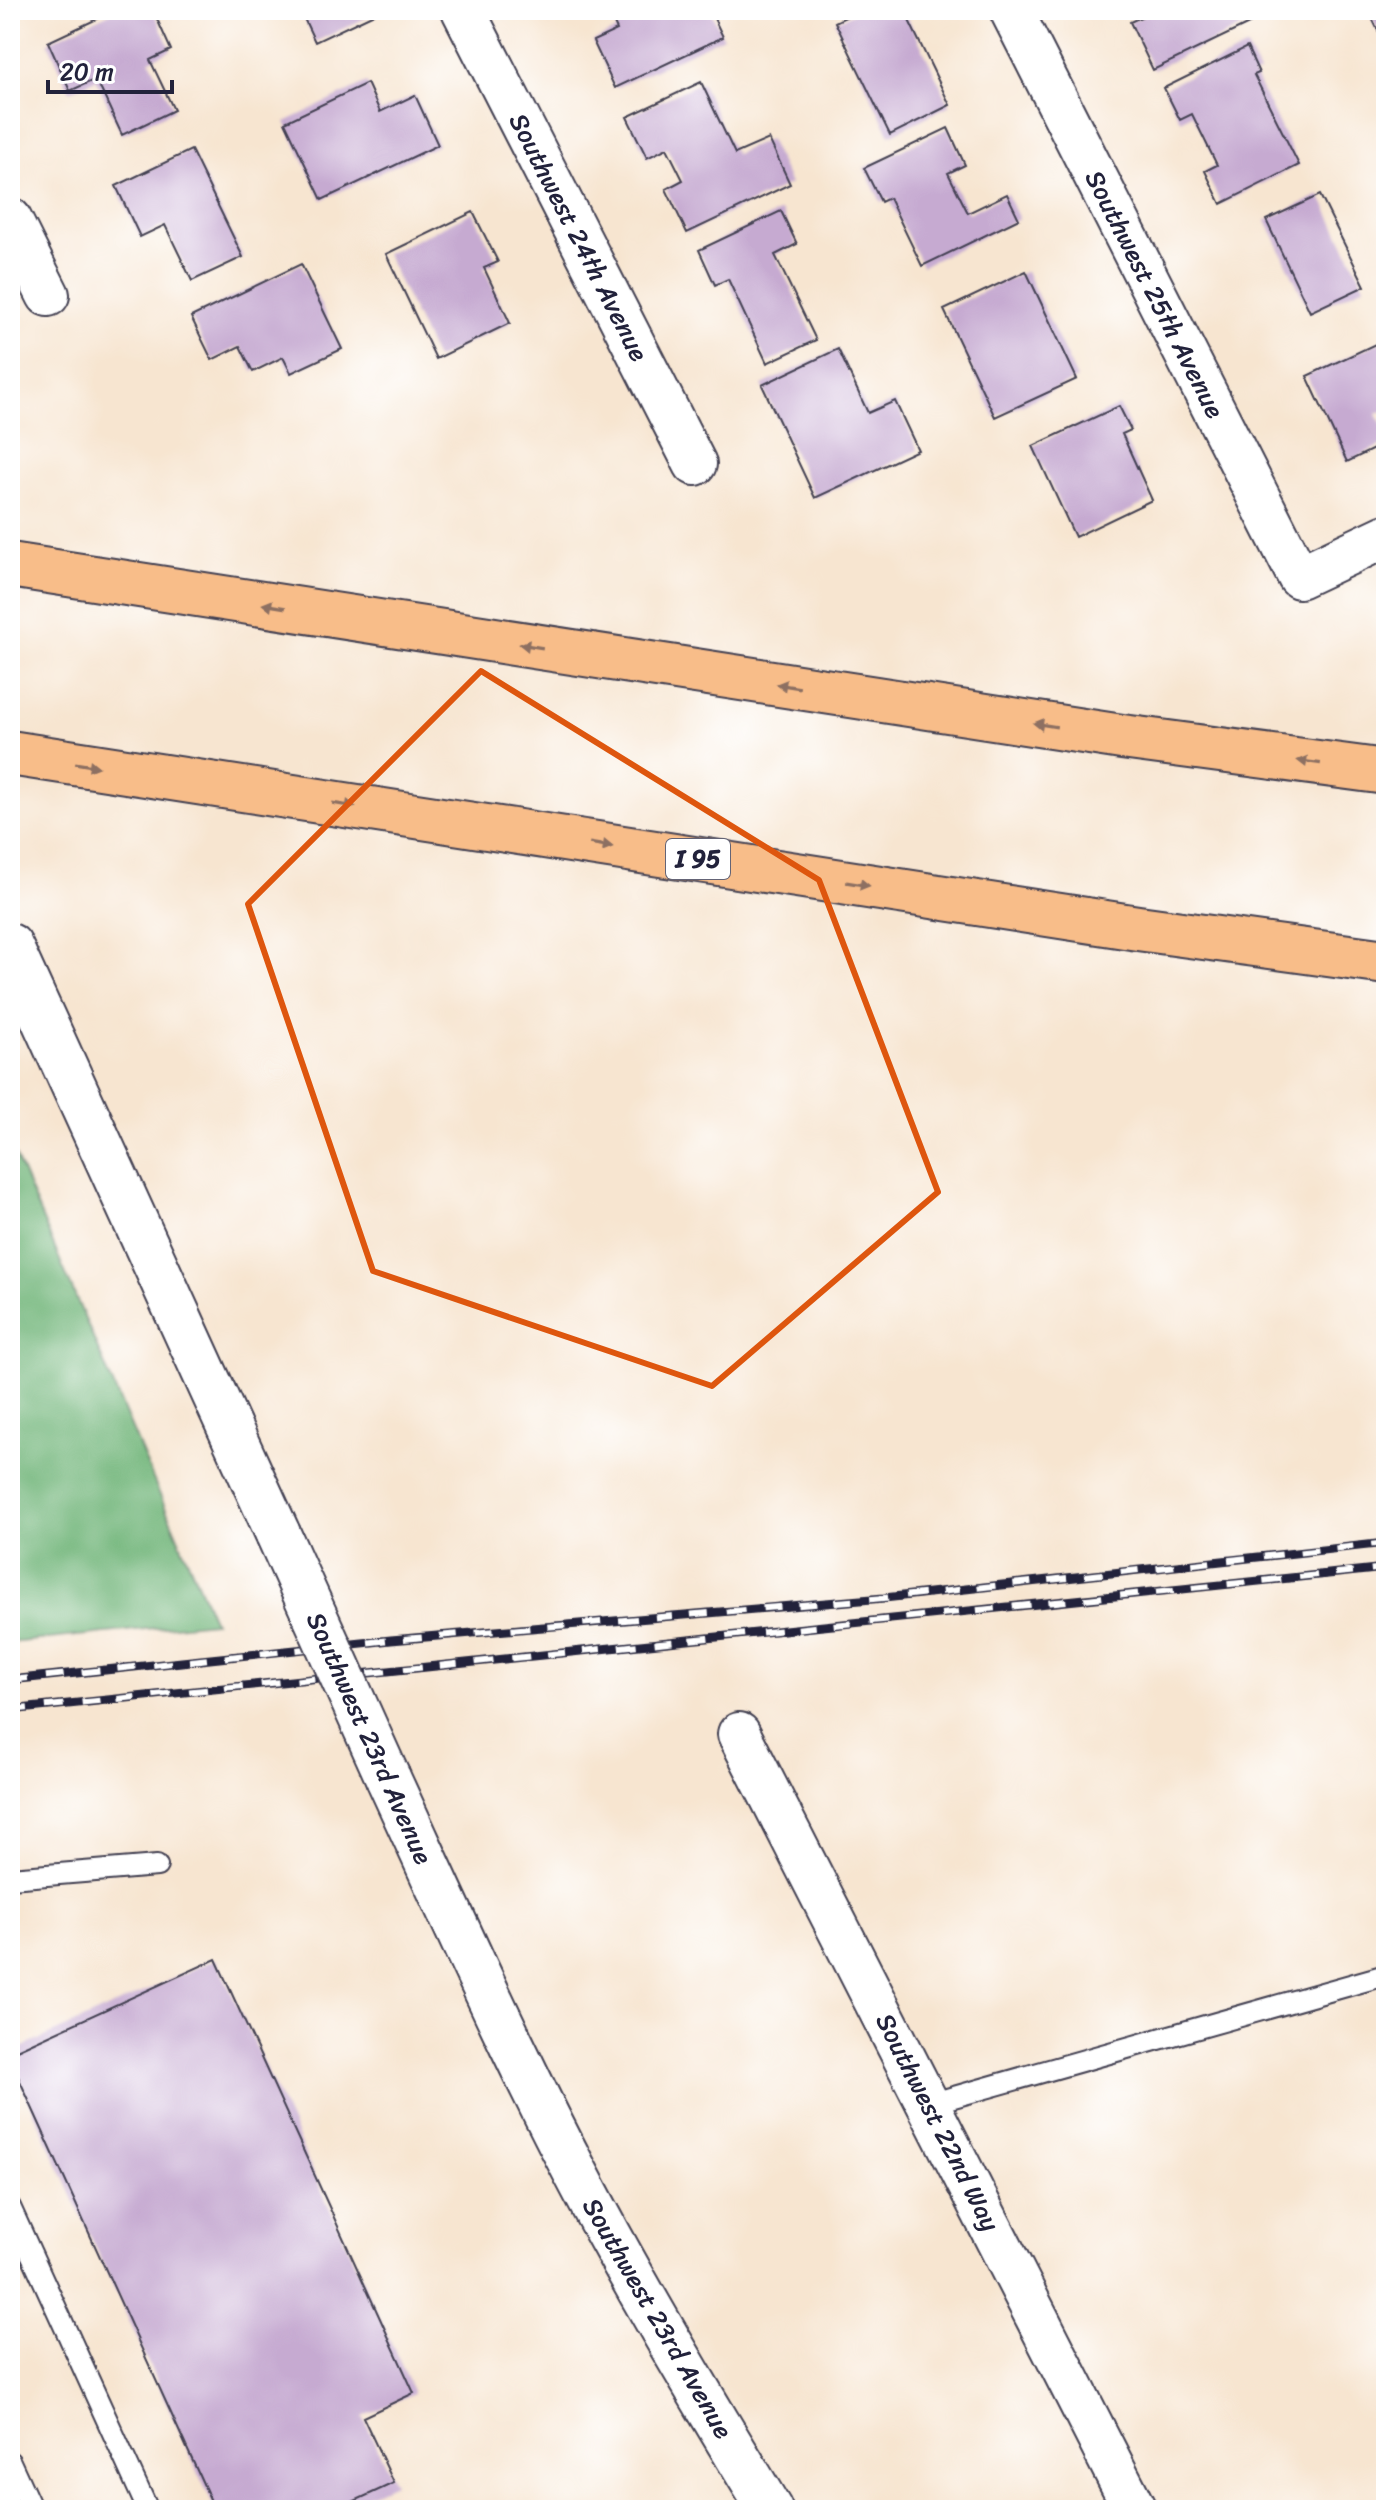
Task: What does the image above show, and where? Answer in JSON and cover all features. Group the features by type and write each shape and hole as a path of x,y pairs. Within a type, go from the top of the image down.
{"highway":[{"path":"10,565 1122,737 1386,772"},
{"name":"I 95","path":"10,753 1123,925 1386,962"}],"street":[{"name":"Southwest 24th Avenue","path":"463,10 695,464"},
{"name":"Southwest 25th Avenue","path":"1011,10 1299,577 1386,536"},
{"path":"10,219 48,295"},
{"name":"Southwest 23rd Avenue","path":"10,946 506,2032 609,2236 770,2510"},
{"name":"Southwest 22nd Way","path":"739,1734 1135,2510"}],"lane":[{"path":"10,1878 157,1866"},
{"path":"929,2104 1382,1976"},
{"path":"10,2207 148,2510"},
{"path":"10,2462 32,2510"}],"highlighted area":[{"path":"481,671 819,880 938,1192 712,1386 373,1271 248,904"}],"green space":[{"path":"10,1143 214,1622 10,1643"}],"building":[{"path":"116,10 153,10 171,50 150,60 174,110 122,135 96,79 70,91 48,42"},
{"path":"300,10 372,10 374,14 315,42"},
{"path":"608,10 710,10 723,37 615,88 593,41 617,30"},
{"path":"860,10 904,10 950,105 890,135 835,22"},
{"path":"1156,10 1278,10 1153,70 1130,22"},
{"path":"1386,10 1386,47 1371,16"},
{"path":"1247,47 1259,73 1254,75 1299,165 1221,204 1205,171 1217,165 1192,114 1180,120 1164,88"},
{"path":"701,82 735,154 769,139 790,184 687,233 666,189 683,180 667,148 647,158 627,117"},
{"path":"367,83 380,112 415,95 438,145 322,200 285,122"},
{"path":"948,128 965,165 948,173 968,213 1007,194 1019,219 922,266 889,198 881,202 864,168"},
{"path":"191,150 243,257 192,281 165,225 140,237 116,186"},
{"path":"1320,195 1365,286 1310,312 1266,220"},
{"path":"781,211 797,244 775,255 816,340 767,363 728,279 715,285 699,250"},
{"path":"473,212 498,262 484,268 510,323 436,359 386,254"},
{"path":"301,264 342,349 291,373 283,357 253,372 240,346 212,360 191,317"},
{"path":"1026,271 1077,379 995,417 944,310"},
{"path":"1386,339 1386,410 1377,414 1386,433 1386,443 1347,462 1307,376"},
{"path":"838,349 868,413 895,401 918,450 815,498 762,385"},
{"path":"1119,406 1131,430 1122,434 1152,500 1075,537 1033,446"},
{"path":"216,1959 414,2393 363,2417 394,2483 335,2510 215,2510 10,2059 10,2053"}],"railway":[{"path":"10,1680 391,1640 884,1598 1386,1543"},
{"path":"10,1710 1386,1568"}]}
